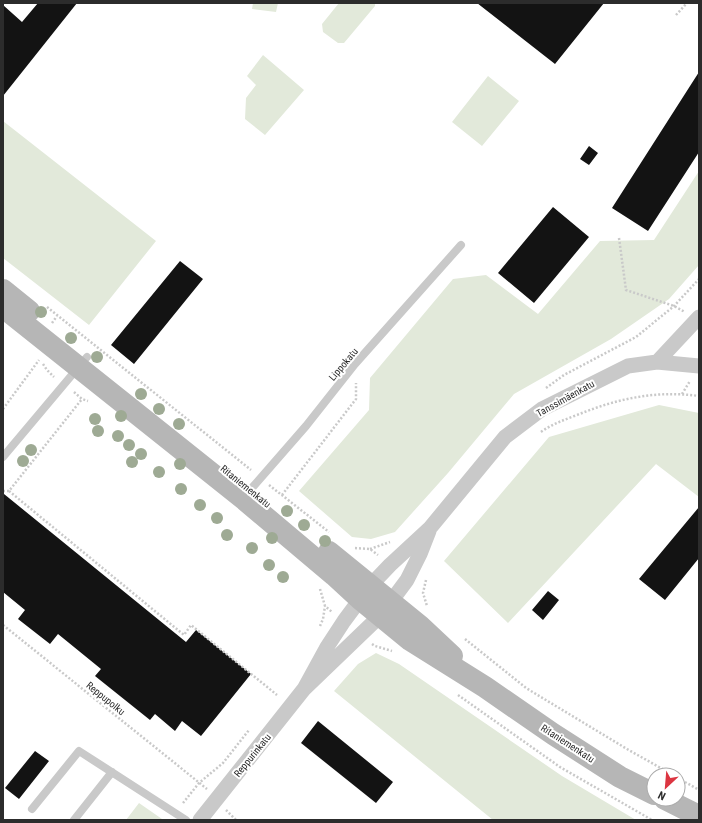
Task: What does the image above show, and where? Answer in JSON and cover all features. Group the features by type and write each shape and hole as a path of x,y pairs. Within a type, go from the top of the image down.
{"street":[{"name":"Ritaniemenkatu","path":"3,290 83,362"},
{"name":"Ritaniemenkatu","path":"3,307 83,362 252,489 365,592 386,609 420,626 485,687 553,734 620,777 646,790"},
{"path":"657,362 698,318"},
{"name":"Tanssimäenkatu","path":"365,592 390,565 430,528 505,437 542,409 628,366 657,362 699,366"},
{"name":"Tanssimäenkatu","path":"386,609 407,580 420,554 430,528"},
{"name":"Reppurinkatu","path":"304,689 327,647 365,592"},
{"name":"Reppurinkatu","path":"200,820 304,689 386,609"},
{"path":"681,807 699,816"}],"lane":[{"name":"Lippokatu","path":"252,489 356,364 461,245"},
{"path":"3,457 83,362"},
{"path":"32,809 79,751 186,820"},
{"path":"74,820 112,772"}],"path":[{"path":"676,15 687,3"},
{"path":"619,238 626,290 674,306 698,318"},
{"path":"45,306 252,489 282,495 331,533"},
{"path":"3,409 39,360"},
{"path":"282,495 356,399 356,364"},
{"path":"538,434 550,426 598,406 646,395 682,394 699,396"},
{"path":"9,491 82,399"},
{"path":"3,491 9,491 184,635 191,625 277,695 275,698"},
{"path":"349,548 370,549 390,565"},
{"path":"426,578 423,593 427,606"},
{"path":"407,580 423,593"},
{"path":"319,631 325,606"},
{"name":"Reppupolku","path":"3,625 200,783"},
{"path":"464,639 526,688 659,767"},
{"path":"175,813 200,783 223,762 252,726"},
{"path":"686,783 699,790"},
{"path":"226,810 236,820"}],"green space":[{"path":"253,3 278,3 276,12 252,9"},
{"path":"339,3 375,3 375,6 344,43 338,43 323,32 322,24"},
{"path":"263,55 304,90 265,135 245,119 246,98 256,85 247,76"},
{"path":"488,76 519,101 482,146 452,122"},
{"path":"3,121 156,241 89,325 3,258"},
{"path":"699,171 699,265 669,299 611,339 514,394 448,473 395,532 371,539 352,537 299,491 369,410 370,378 453,279 486,275 538,314 600,241 654,240"},
{"path":"659,405 699,413 699,497 656,464 508,623 444,561 549,437"},
{"path":"376,653 399,664 562,776 636,820 493,820 334,691 358,664"},
{"path":"139,803 162,819 164,820 126,820"}],"building":[{"path":"38,3 77,3 3,96 3,5 22,22"},
{"path":"477,3 604,3 555,64"},
{"path":"699,72 699,152 648,231 612,208"},
{"path":"589,146 598,153 589,165 580,159"},
{"path":"553,207 589,237 534,303 498,273"},
{"path":"180,261 203,279 134,364 111,345"},
{"path":"3,494 186,642 196,630 251,674 201,736 182,721 175,731 155,714 150,720 95,676 101,669 58,634 50,644 18,619 25,610 3,592"},
{"path":"699,507 699,558 665,600 639,579"},
{"path":"548,591 559,600 543,620 532,610"},
{"path":"318,721 393,782 376,803 301,743"},
{"path":"35,751 49,761 19,799 5,788"}]}
